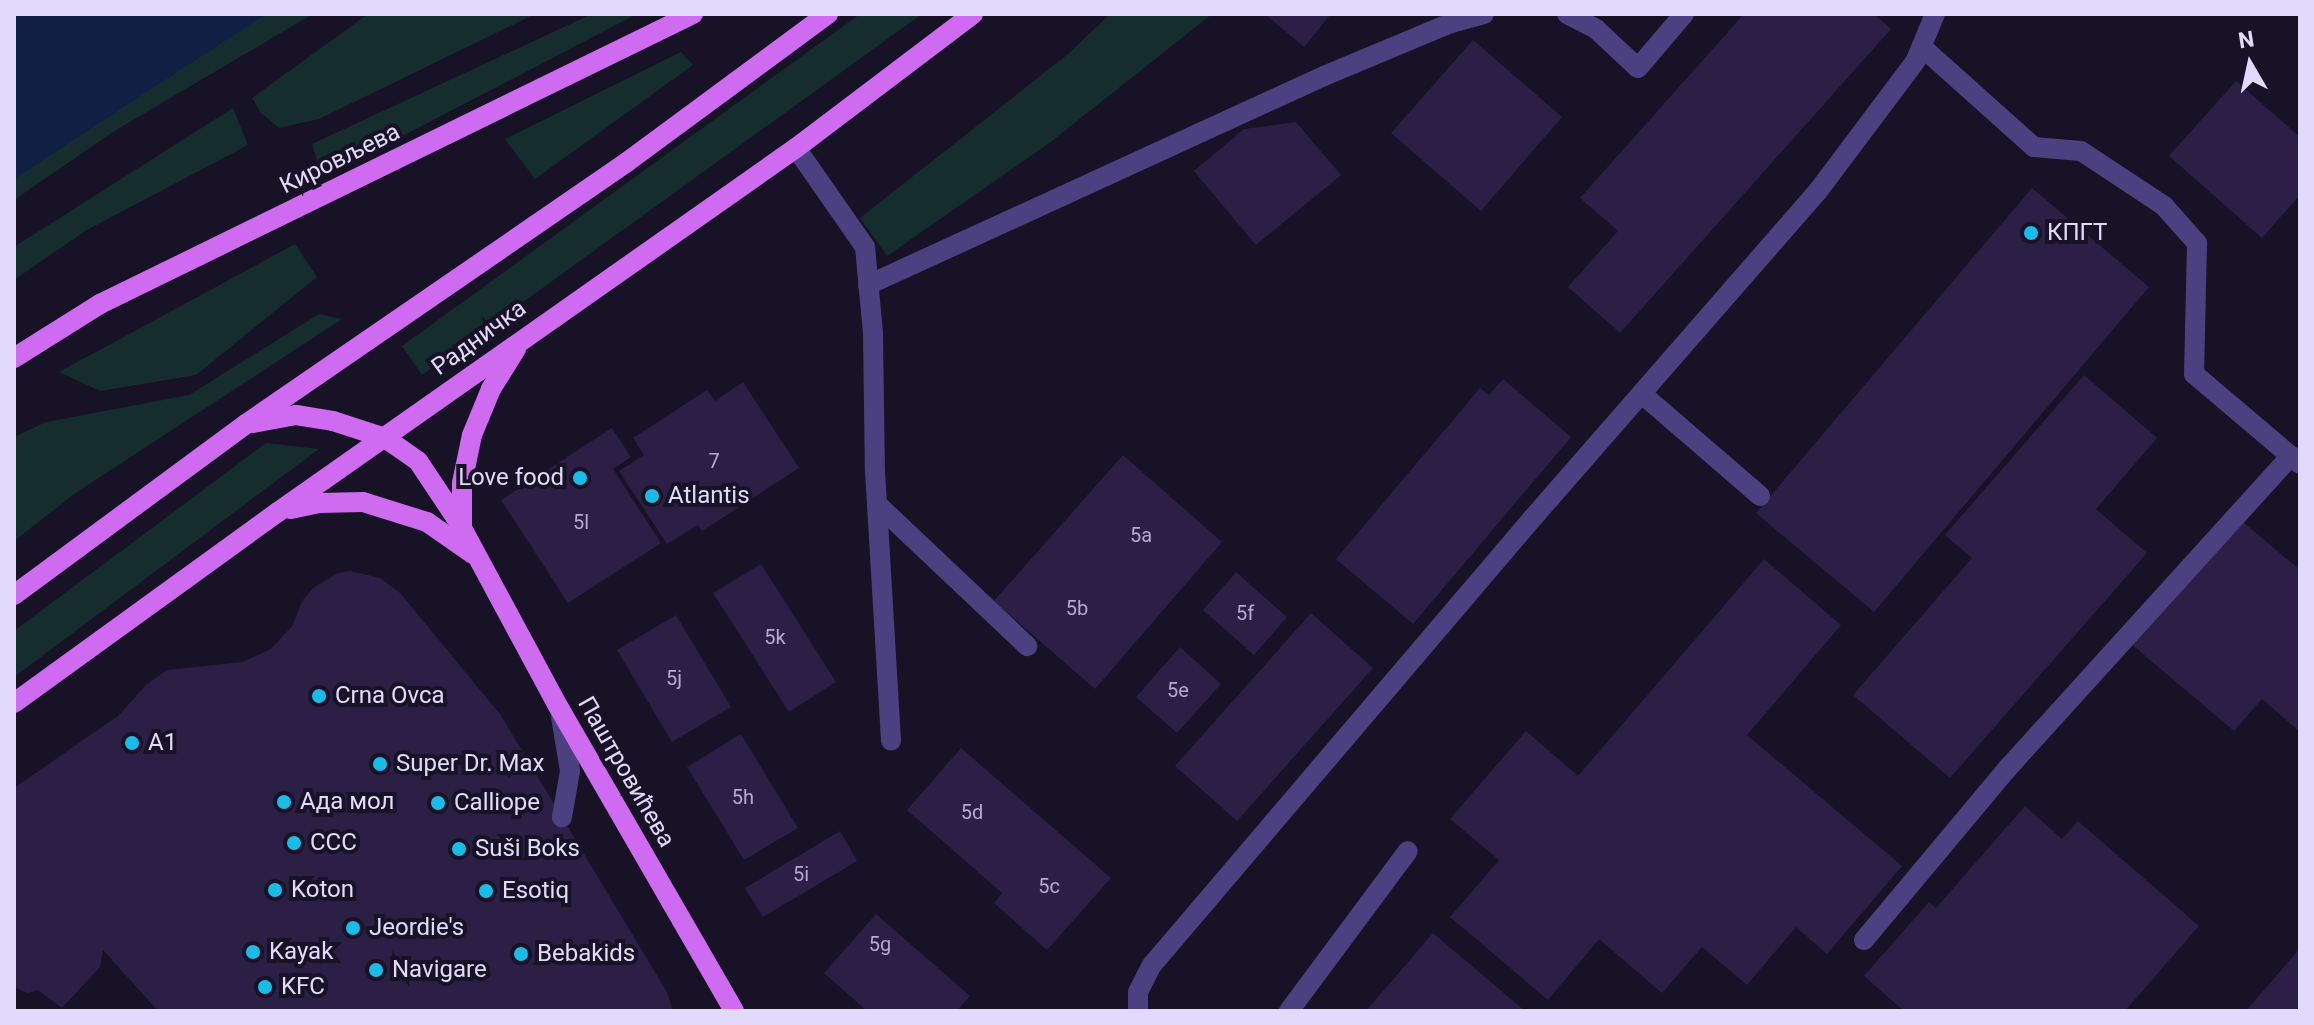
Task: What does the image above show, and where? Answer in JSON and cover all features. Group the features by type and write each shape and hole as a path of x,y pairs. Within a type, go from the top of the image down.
{"main road":[{"name":"Кировљева","path":"14,358 100,304 693,14"},
{"path":"14,595 246,424 627,162 828,14"},
{"name":"Радничка","path":"14,703 278,512 796,148 973,14"},
{"name":"Паштровићева","path":"522,339 491,389 472,435 462,483 462,528 558,706 734,1011"},
{"path":"246,424 296,415 333,421 385,438 418,461 462,528"},
{"name":"Паштровићева","path":"278,512 319,503 363,502 427,522 476,556"}],"lane":[{"path":"868,285 1324,76 1451,23 1484,14"},
{"path":"1567,14 1596,29 1638,68 1684,14"},
{"path":"1136,1005 1152,965 1818,191 1915,62 1935,14"},
{"path":"1864,940 2007,769 2295,460 2194,374 2197,243 2164,206 2081,151 2034,147 1922,47"},
{"path":"796,148 865,247 873,334 877,504 891,741"},
{"path":"1642,394 1760,496"},
{"path":"877,504 1027,646"},
{"path":"558,706 568,746 570,771 562,817"},
{"path":"1289,1011 1408,851"}],"green space":[{"path":"14,14 313,14 116,130 14,200"},
{"path":"368,14 535,14 319,119 279,128 260,112 252,98"},
{"path":"592,14 637,14 322,178 312,144"},
{"path":"860,14 922,14 422,375 402,346"},
{"path":"1110,14 1212,14 1048,144 887,256 860,218 1068,54"},
{"path":"681,52 693,65 535,179 505,139"},
{"path":"233,108 248,145 85,231 14,280 14,247"},
{"path":"295,244 317,277 196,375 100,391 59,372"},
{"path":"319,314 342,319 77,492 14,541 14,437 46,422 189,395"},
{"path":"266,443 319,449 14,677 14,631"}],"water":[{"path":"14,14 266,14 14,179"}],"building":[{"path":"1265,14 1331,14 1304,47"},
{"path":"1744,14 1874,14 1891,29 1620,333 1568,287 1618,231 1580,198"},
{"path":"1473,40 1562,117 1481,211 1391,133"},
{"path":"2236,81 2300,137 2300,195 2262,238 2169,156"},
{"path":"1296,122 1341,175 1256,245 1194,171 1244,129"},
{"path":"2032,188 2149,287 1874,612 1756,513"},
{"path":"2084,375 2157,438 2096,509 2147,553 1950,778 1853,695 1972,558 1945,535"},
{"path":"1503,379 1571,437 1413,624 1336,559 1480,388 1489,395"},
{"path":"743,382 799,468 702,531 698,525 667,544 619,471 644,455 633,438 707,390 715,401"},
{"path":"612,428 631,457 613,469 661,543 568,603 501,500"},
{"path":"1123,455 1222,542 1095,689 994,601"},
{"path":"2237,517 2300,570 2300,732 2262,699 2234,731 2130,643"},
{"path":"1764,559 1841,625 1747,735 1902,866 1827,954 1796,927 1747,985 1702,947 1662,993 1599,939 1548,1000 1450,917 1499,860 1450,819 1526,731 1578,776"},
{"path":"761,564 836,682 789,712 713,593"},
{"name":"Ада мол","path":"350,571 380,578 400,593 500,714 667,992 673,1011 158,1011 103,950 100,967 62,1008 38,990 28,993 14,987 14,788 118,716 146,685 167,670 242,662 271,649 293,625 302,601 313,588 338,573"},
{"path":"1236,572 1287,617 1254,655 1203,610"},
{"path":"1311,613 1373,668 1237,821 1175,766"},
{"path":"676,615 731,707 672,742 617,650"},
{"path":"1180,647 1221,684 1177,733 1136,697"},
{"path":"741,734 798,828 744,860 687,767"},
{"path":"961,748 1111,878 1047,950 994,903 1002,893 907,810"},
{"path":"2025,806 2062,839 2078,821 2199,926 2125,1011 1904,1011 1864,976 1929,902 1936,908"},
{"path":"840,831 857,861 763,917 745,888"},
{"path":"876,914 970,996 957,1011 867,1011 824,973"},
{"path":"1433,933 1525,1011 1366,1011"},
{"path":"2300,948 2300,1011 2246,1011"}],"place":[{"name":"КПГТ","path":"2031,233"},
{"name":"Love food","path":"580,478"},
{"name":"Atlantis","path":"652,496"},
{"name":"Crna Ovca","path":"319,696"},
{"name":"A1","path":"132,743"},
{"name":"Super Dr. Max","path":"380,764"},
{"name":"Ада мол","path":"284,802"},
{"name":"Calliope","path":"438,803"},
{"name":"CCC","path":"294,843"},
{"name":"Suši Boks","path":"459,849"},
{"name":"Koton","path":"275,890"},
{"name":"Esotiq","path":"486,891"},
{"name":"Jeordie's","path":"353,928"},
{"name":"Kayak","path":"253,952"},
{"name":"Bebakids","path":"521,954"},
{"name":"Navigare","path":"376,970"},
{"name":"KFC","path":"265,987"}]}
